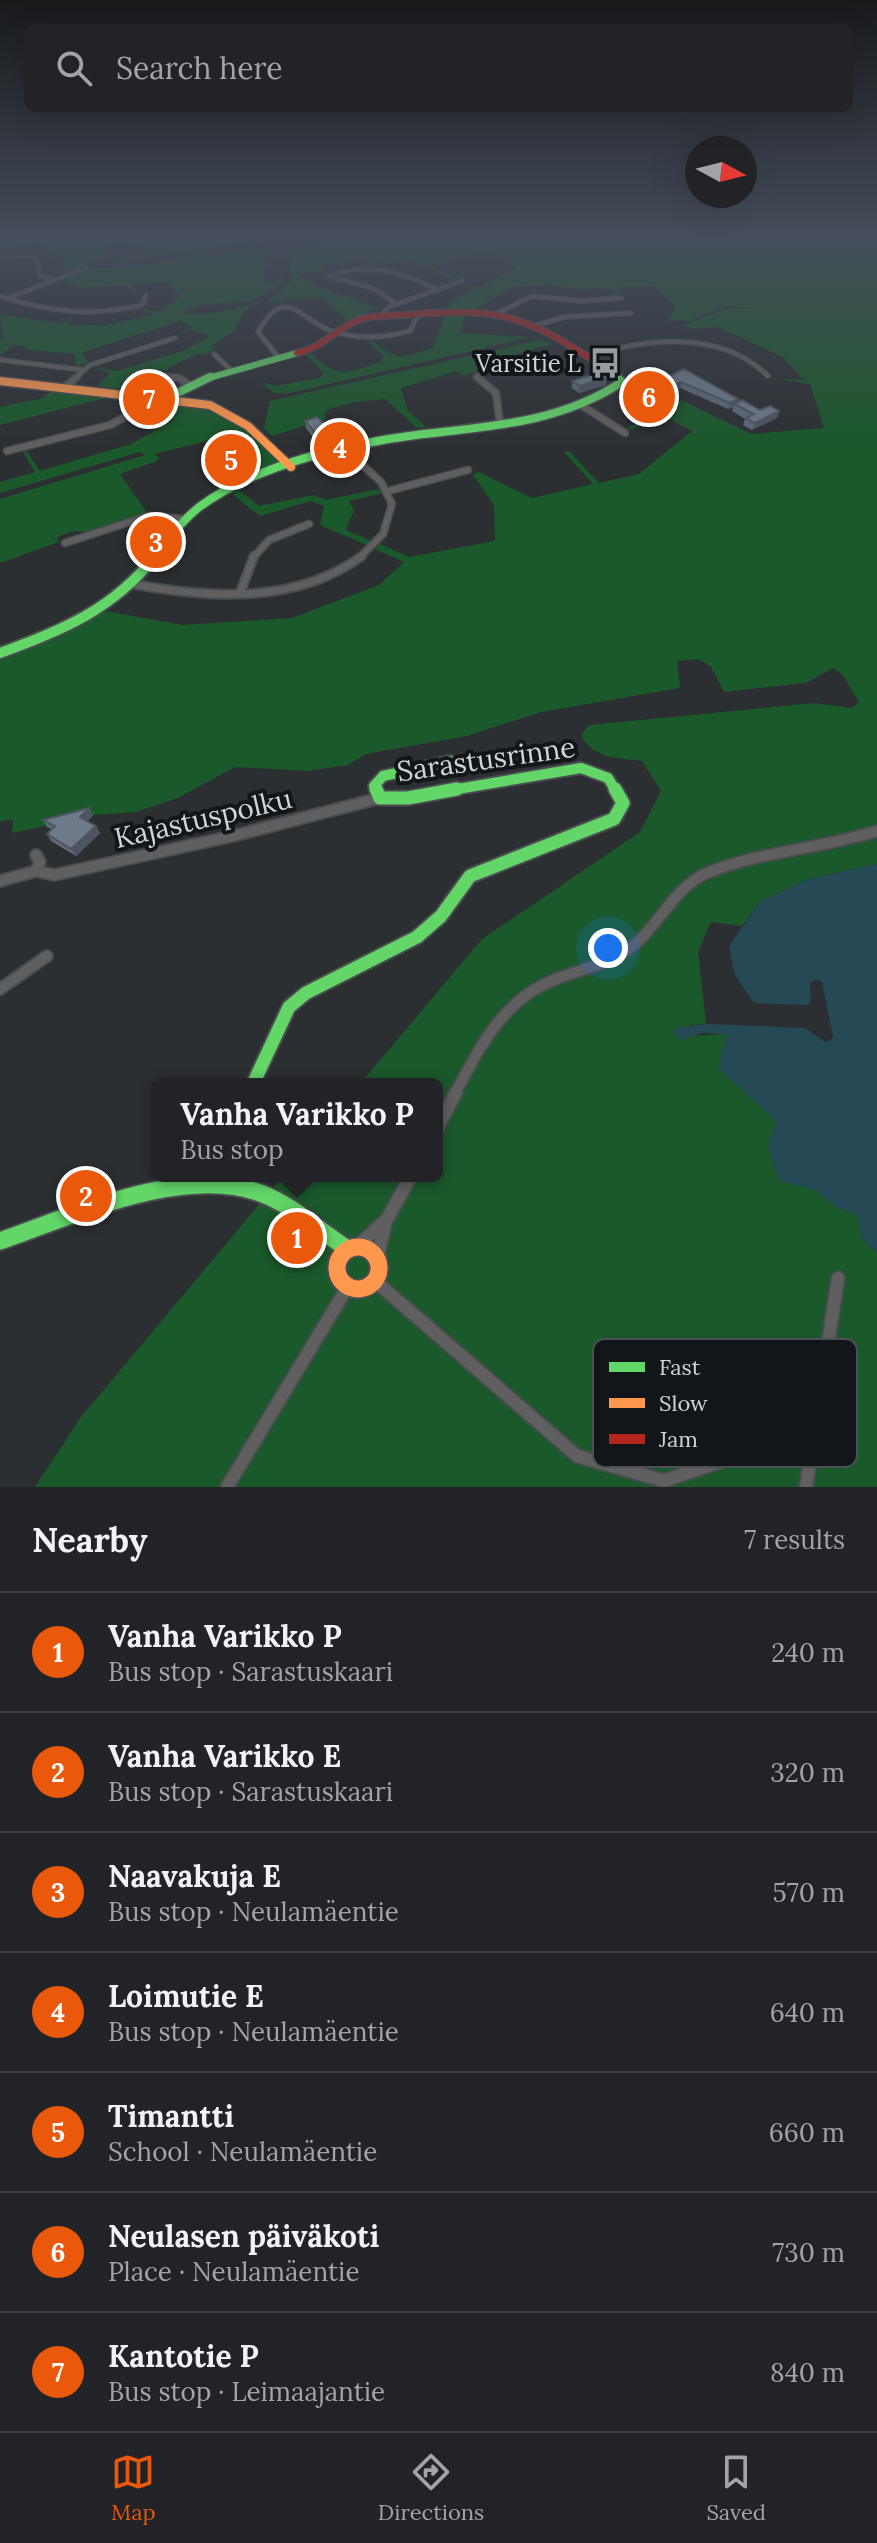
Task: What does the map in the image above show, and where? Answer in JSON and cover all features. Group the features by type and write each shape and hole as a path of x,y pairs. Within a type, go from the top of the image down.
{"street":[{"path":"41,308 105,314 128,308"},
{"path":"279,358 259,335 271,312 282,308"},
{"path":"285,308 302,311 325,329 372,339 406,332 413,328 419,313"},
{"path":"382,315 386,308"},
{"path":"498,313 506,308"},
{"path":"0,653 68,627 132,584 185,519 228,490 291,467 403,435 537,419 581,405 617,388 622,380 537,325 498,313 382,315 361,319 311,350 230,369 188,384 142,411 114,423 7,451"},
{"path":"537,325 564,317 631,313"},
{"path":"65,387 96,362 175,338"},
{"path":"586,357 615,348 712,343 759,363 768,376"},
{"path":"214,354 230,369"},
{"path":"1,360 84,370"},
{"path":"165,377 179,378 188,384"},
{"path":"477,377 496,393 500,424"},
{"path":"0,381 164,398 226,408 291,467"},
{"path":"581,405 625,433"},
{"path":"132,584 201,595 282,591 348,567 379,541 390,522 393,506 388,491 346,450"},
{"path":"388,491 465,470"},
{"path":"65,543 148,516 185,519"},
{"path":"240,593 257,547 309,524"},
{"name":"Sarastusrinne","path":"256,1078 289,1007 306,993 417,937 441,916 470,876 614,819 623,803 617,785 596,769 581,768 408,798 380,798 374,786 377,779 450,761"},
{"name":"Kajastuspolku","path":"0,881 36,871 54,875 233,836 380,798"},
{"path":"443,1118 501,1016 524,995 603,963 634,945 678,890 709,871 848,841 877,831"},
{"path":"36,855 40,862 36,871"},
{"path":"0,989 47,956"},
{"path":"0,1241 180,1187 211,1182"},
{"path":"229,1182 260,1192 325,1237 353,1247 370,1249 377,1259"},
{"path":"347,1288 359,1291 374,1280 386,1221 408,1182"},
{"path":"338,1268 353,1247 386,1221"},
{"path":"325,1237 347,1288"},
{"path":"829,1339 838,1278"},
{"path":"374,1280 577,1456 593,1461"},
{"path":"227,1487 347,1288"},
{"path":"615,1467 664,1481 704,1467"},
{"path":"806,1487 809,1467"}],"green space":[{"path":"138,308 162,312 166,308 192,308 183,313 247,308 234,331 211,346 214,350 205,355 199,353 159,373 162,375 129,389 97,386 110,373 92,367 117,371 185,350 210,336 191,330 179,333 193,326 180,321 81,353 89,362 76,366 75,354 24,349 25,346 13,345 0,356 0,340 3,339 0,314 61,324 75,314 67,324 104,326 153,314"},
{"path":"334,308 376,309 349,322"},
{"path":"675,308 720,308 689,321 667,320"},
{"path":"728,308 759,309 752,308 877,308 877,864 809,879 761,901 742,926 711,922 698,952 706,1024 690,1025 686,1036 727,1034 834,1206 857,1215 862,1239 877,1253 877,1487 35,1487 81,1417 278,1182 443,1182 443,1078 365,1078 482,939 640,832 661,791 642,761 615,758 592,749 581,735 589,725 814,703 852,708 859,702 843,675 833,668 806,683 724,692 711,667 699,659 677,661 680,688 541,712 467,736 366,754 348,765 308,771 235,767 178,798 136,812 93,815 12,833 13,820 0,821 0,656 105,611 183,625 292,618 379,585 404,562 375,549 380,544 409,557 495,541 494,505 473,475 479,472 532,498 593,484 564,452 569,451 599,483 639,474 692,431 661,414 631,430 627,428 681,400 751,434 824,428 810,384 776,379 804,380 783,357 717,327 687,329 686,324"},
{"path":"446,313 466,313 460,333 531,337 290,393 274,393 261,382 276,386 319,378 324,373 305,354 311,353 328,368 343,372 381,362 383,356 368,342 373,341 401,356 433,348"},
{"path":"540,340 553,344 482,363 476,372 463,376 456,371 401,388 408,411 426,427 417,428 385,399 354,402 327,410 324,416 327,419 272,436 264,428 270,401"},
{"path":"52,390 113,396 0,425 0,407 43,398"},
{"path":"162,402 208,407 235,418 277,460 277,465 254,473 250,471 253,460 259,456 242,445 250,442 240,433 154,454 159,457 157,461 120,474 147,513 87,532 74,531 57,537 59,542 0,563 0,499 145,455 140,452 0,493 0,482 35,472 23,452 27,451 40,471 131,444 174,420 150,409"},
{"path":"379,489 383,493 349,501 354,510 346,530 371,541 367,545 320,525 324,506 311,501 260,516 232,494 239,490 259,506 314,495 326,500"}],"water":[{"path":"877,864 877,1253 862,1239 857,1215 834,1206 817,1191 779,1180 768,1146 776,1121 718,1068 727,1034 702,1033 680,1040 674,1032 676,1028 706,1024 805,1028 825,1042 830,1041 833,1036 822,982 815,979 810,983 811,1001 807,1005 754,1003 735,975 729,946 761,901 809,879"}],"building":[{"path":"684,369 738,399 730,403 681,382 647,397 636,392"},
{"path":"600,372 607,377 580,386 572,381"},
{"path":"742,400 760,410 770,406 779,411 755,423 746,418 754,414 734,404"},
{"path":"317,417 333,431 317,435 305,421"},
{"path":"89,808 80,817 96,826 71,849 47,834 55,826 43,820"}],"traffic: fast":[{"path":"167,398 213,375 297,353"},
{"path":"0,653 62,629 106,605 137,578 191,514 209,500 240,484 293,463 361,444 514,424 571,410 598,398 622,382 614,373"},
{"path":"256,1078 289,1007 306,993 417,937 441,916 470,876 614,819 623,803 608,778 581,768 408,798 380,798 374,786 383,776 450,761"},
{"path":"0,1241 94,1208 199,1185 231,1186 272,1198 348,1249"}],"traffic: slow":[{"path":"0,381 210,405 248,426 291,467"},
{"path":"358,1247 373,1253 379,1268 373,1283 358,1289 343,1283 337,1268 343,1253 358,1247"}],"traffic: jam":[{"path":"297,353 311,350 361,319 454,311 498,313 537,325 614,373"}],"place":[{"name":"Varsitie L","path":"605,363"},
{"name":"Neulasen päiväkoti","path":"649,397"},
{"name":"Kantotie P","path":"149,399"},
{"name":"Loimutie E","path":"340,448"},
{"name":"Timantti","path":"231,460"},
{"name":"Naavakuja E","path":"156,542"},
{"name":"Vanha Varikko E","path":"86,1196"},
{"name":"Vanha Varikko P","path":"297,1238"}]}
